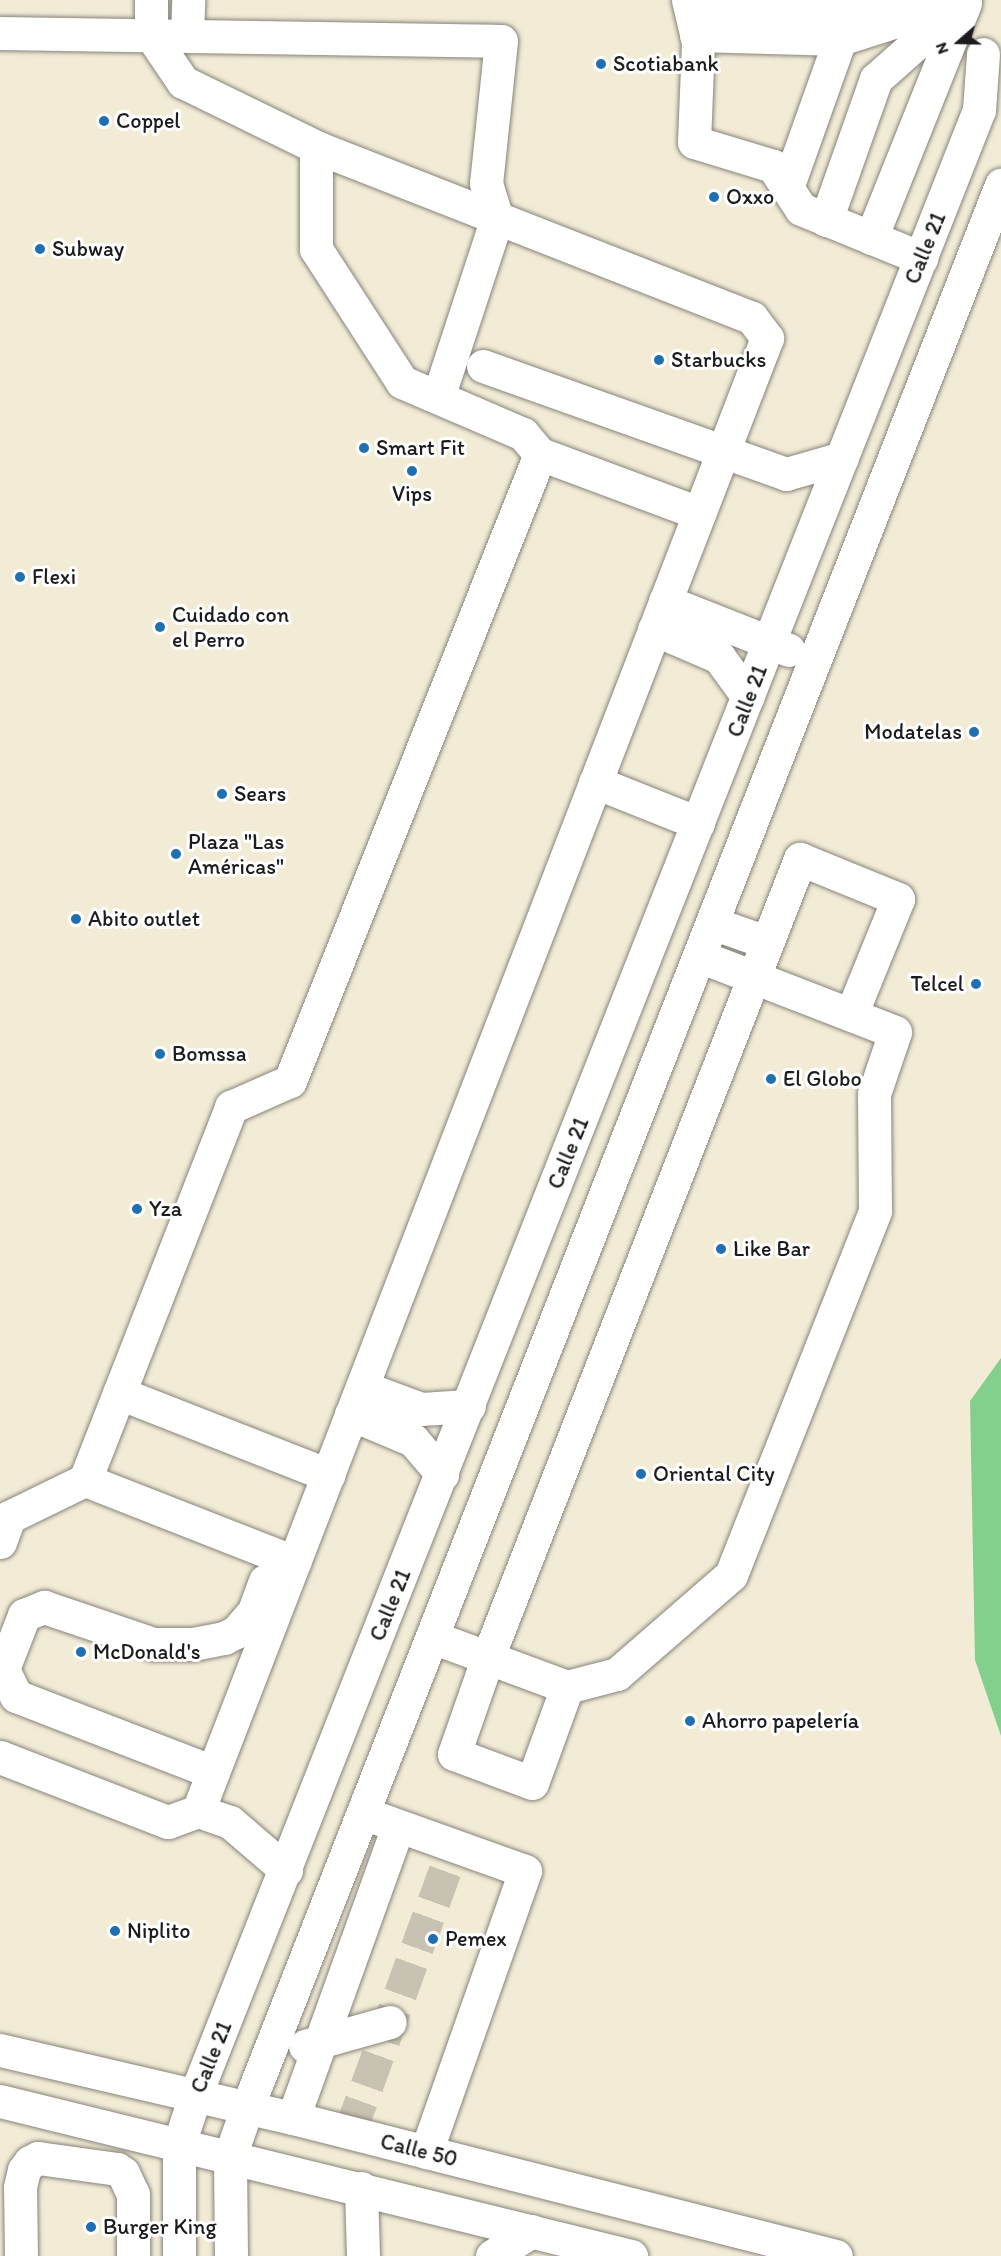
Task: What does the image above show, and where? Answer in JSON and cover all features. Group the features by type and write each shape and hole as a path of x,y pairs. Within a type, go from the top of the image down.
{"street":[{"path":"151,0 152,35 183,82 316,147 752,318 766,338 328,1475 285,1558 248,1620 225,1638 193,1644 153,1644 44,1607 24,1615 3,1669 16,1696 213,1772"},
{"path":"187,36 188,0"},
{"path":"691,14 938,0"},
{"path":"691,14 840,39 965,0"},
{"path":"965,0 982,54 1001,87"},
{"path":"826,220 876,79 965,0"},
{"path":"871,238 965,0"},
{"path":"691,14 694,142 773,166 801,209 921,258"},
{"path":"0,33 501,41 486,183 497,219 438,397"},
{"path":"787,188 840,39"},
{"name":"Calle 21","path":"179,2256 179,2144 195,2096 979,110 982,54"},
{"path":"316,147 316,249 402,382 523,434 540,454 699,513"},
{"path":"231,2256 230,2156 247,2108 1001,184"},
{"path":"966,273 1001,254"},
{"path":"483,366 786,474 842,458"},
{"path":"0,1542 9,1517 84,1480 231,1107 290,1081 540,454"},
{"path":"660,615 769,642 815,660"},
{"path":"660,615 719,657 748,697"},
{"path":"595,782 698,823"},
{"path":"567,1687 532,1783 454,1754 488,1657 800,859 898,899 851,1015"},
{"path":"712,923 766,942"},
{"path":"432,1637 567,1687 617,1674 731,1575 875,1211 874,1094 895,1032 699,956"},
{"path":"597,1081 643,1099"},
{"path":"119,1393 328,1475"},
{"path":"357,1400 421,1410 469,1406"},
{"path":"357,1400 413,1440 442,1474"},
{"path":"84,1480 285,1558"},
{"path":"198,1811 285,1558"},
{"path":"0,1757 168,1822 198,1811 230,1822 286,1870"},
{"path":"363,1813 525,1871 426,2152"},
{"path":"293,2118 398,1826"},
{"path":"268,2055 390,2022"},
{"name":"Calle 50","path":"0,2050 293,2118 836,2256"},
{"path":"0,2101 631,2256"},
{"path":"21,2256 10,2186 30,2162 38,2158 117,2169 129,2181 133,2194 133,2256"},
{"path":"361,2188 363,2256"},
{"path":"492,2256 532,2231"}],"green space":[{"path":"1001,1358 1001,1736 975,1660 970,1401"}],"tunnel":[{"path":"350,2132 454,1846"}],"place":[{"name":"Scotiabank","path":"601,64"},
{"name":"Coppel","path":"104,121"},
{"name":"Oxxo","path":"714,197"},
{"name":"Subway","path":"40,249"},
{"name":"Starbucks","path":"659,360"},
{"name":"Smart Fit","path":"364,448"},
{"name":"Vips","path":"412,471"},
{"name":"Flexi","path":"20,577"},
{"name":"Cuidado con el Perro","path":"160,627"},
{"name":"Modatelas","path":"974,732"},
{"name":"Sears","path":"222,794"},
{"name":"Plaza \"Las Américas\"","path":"176,854"},
{"name":"Abito outlet","path":"76,919"},
{"name":"Telcel","path":"976,984"},
{"name":"Bomssa","path":"160,1054"},
{"name":"El Globo","path":"771,1079"},
{"name":"Yza","path":"137,1209"},
{"name":"Like Bar","path":"721,1249"},
{"name":"Oriental City","path":"641,1474"},
{"name":"McDonald's","path":"81,1652"},
{"name":"Ahorro papelería","path":"690,1721"},
{"name":"Niplito","path":"115,1931"},
{"name":"Pemex","path":"433,1939"},
{"name":"Burger King","path":"91,2227"}]}
